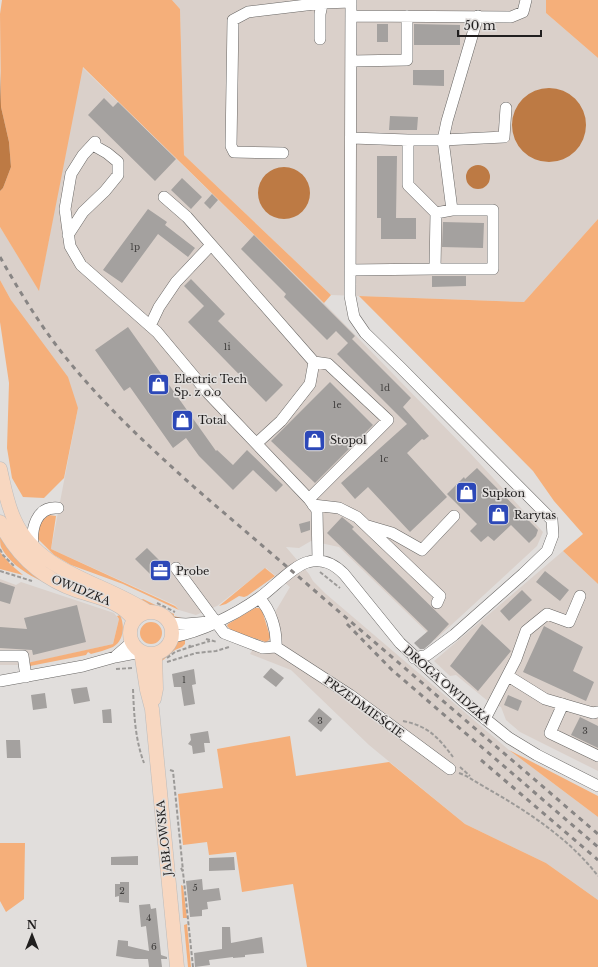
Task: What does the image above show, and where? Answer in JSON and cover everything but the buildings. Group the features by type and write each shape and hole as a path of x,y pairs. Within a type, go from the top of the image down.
{"main road":[{"path":"0,469 6,516 36,550 65,571 134,602 150,606 155,612 175,619 172,637 166,648 148,652"},
{"name":"OWIDZKA","path":"0,522 7,536 18,550 30,563 46,576 77,591 116,604 126,610 134,620"},
{"path":"134,620 150,606"},
{"name":"JABŁOWSKA","path":"134,620 130,631 148,652 156,689 152,709 177,967"}],"street":[{"path":"352,16 511,17 523,12 526,0"},
{"path":"320,39 320,14 323,1"},
{"path":"283,153 234,152 231,146 233,20 248,12 323,1 351,1 352,138 350,296 354,317 365,333 407,373 552,520 553,536 547,551 454,635 427,655 414,658"},
{"path":"352,61 407,60 407,16"},
{"path":"452,210 443,140 447,121 478,16"},
{"path":"352,138 443,140 504,137 506,108"},
{"path":"408,140 408,185 436,213 435,269"},
{"path":"68,235 83,212 105,191 118,175 118,162 94,144 83,155 71,174 66,209 68,235 70,246 81,265 157,332 208,393 257,443 317,510 318,560 302,564 259,598 239,610 188,635 172,637"},
{"path":"164,197 187,217 314,362 328,364 388,420 311,502"},
{"path":"350,270 493,269 493,210 452,210 436,213"},
{"path":"150,326 159,307 176,282 211,245"},
{"path":"257,443 281,421 310,384 314,362"},
{"path":"311,502 339,508 357,517 440,596 437,603"},
{"path":"32,546 33,525 39,516 52,507 58,508"},
{"path":"366,525 392,534 422,550 454,516"},
{"name":"DROGA OWIDZKA","path":"318,560 333,564 344,574 414,658 485,719 509,738 537,755 598,786"},
{"path":"176,568 216,622 223,640"},
{"path":"485,719 516,659 526,631 547,614 569,622 580,596"},
{"path":"259,598 265,604 277,634 276,647"},
{"path":"175,619 186,624 216,622"},
{"name":"PRZEDMIEŚCIE","path":"223,640 263,648 276,647 350,696 450,769"},
{"path":"0,681 83,666 115,657 148,652"},
{"path":"0,656 23,656 26,677"},
{"path":"508,676 545,699 596,713"},
{"path":"563,704 550,733 598,756"}],"path":[{"path":"0,571 37,583"},
{"path":"150,606 175,619"},
{"path":"188,641 194,640"},
{"path":"148,652 196,653 216,651 232,646 223,640 200,640"},
{"path":"190,647 211,640 223,640"},
{"path":"133,682 134,724 139,751 147,769 157,768"},
{"path":"450,769 471,777 527,812 577,852 598,876"}],"shaded area":[{"path":"2,0 172,0 180,9 184,155 331,295 324,303 83,67 39,291 0,227 0,191 3,188 11,167 9,142 1,107 0,14"},
{"path":"172,0 546,0 546,13 598,58 598,219 524,302 331,295 184,155 180,9"},
{"path":"546,0 598,0 598,58 546,13"},
{"path":"82,67 324,303 471,454 543,532 537,546 435,640 339,547 311,541 299,548 286,547 309,574 313,581 326,594 509,750 598,817 598,900 546,863 465,824 369,745 291,670 250,654 290,587 266,568 217,606 196,615 179,610 175,605 51,549 78,408 0,280 0,227 39,290"},
{"path":"0,72 1,107 9,142 11,167 3,188 0,191"},
{"path":"549,88 570,94 580,104 586,125 580,146 570,156 549,162 528,156 518,146 512,125 518,104 528,94"},
{"path":"478,165 486,169 490,177 486,185 478,189 470,185 466,177 470,169"},
{"path":"284,167 294,169 302,175 308,183 310,193 308,203 302,211 294,217 284,219 274,217 266,211 260,203 258,193 260,183 266,175 274,169"},
{"path":"598,219 598,584 563,551 583,534 554,501 533,471 359,296 524,302"},
{"path":"0,280 11,300 68,377 78,408 64,478 44,498 23,497 12,478 7,448 9,383 0,322"},
{"path":"49,515 56,516 51,549 175,606 179,610 123,584 71,565 54,555 37,538 40,525"},
{"path":"0,534 62,590 27,573 12,562 1,547"},
{"path":"563,551 598,584 598,771 520,732 506,720 501,707 489,702 456,675 450,676 434,661"},
{"path":"0,552 10,564 23,575 0,569"},
{"path":"265,568 275,576 247,596 239,596 226,604 219,606"},
{"path":"0,579 16,585 21,582 114,613 119,619 113,644 20,665 0,665"},
{"path":"143,599 174,614 174,616 181,618 182,620 173,618 163,611 153,608 141,600"},
{"path":"255,608 262,610 270,637 266,642 232,631 227,626"},
{"path":"120,615 123,628 119,641 113,647 91,654 88,652 86,655 30,666 27,663 113,644 119,619 117,616"},
{"path":"151,622 159,625 162,633 159,641 151,644 143,641 140,633 143,625"},
{"path":"185,639 185,644 182,647 175,650 162,661 159,660 176,643"},
{"path":"290,736 296,776 389,762 465,824 546,863 598,900 598,967 307,967 293,884 242,892 236,852 209,855 207,842 183,845 178,794 223,788 217,749"},
{"path":"509,750 598,796 598,817"},
{"path":"0,843 25,843 24,899 6,912 0,901"},
{"path":"181,885 183,886 187,918 183,918"},
{"path":"187,924 191,967 188,967 184,925"}],"railway":[{"path":"0,257 26,302 71,365 104,402 139,437 194,487 598,834"},
{"path":"347,624 392,670 598,847"},
{"path":"481,760 598,860"}],"place":[{"name":"Electric Tech Sp. z o.o","path":"159,385"},
{"name":"Total","path":"183,420"},
{"name":"Stopol","path":"315,440"},
{"name":"Supkon","path":"467,493"},
{"name":"Rarytas","path":"499,515"},
{"name":"Probe","path":"161,571"}]}
